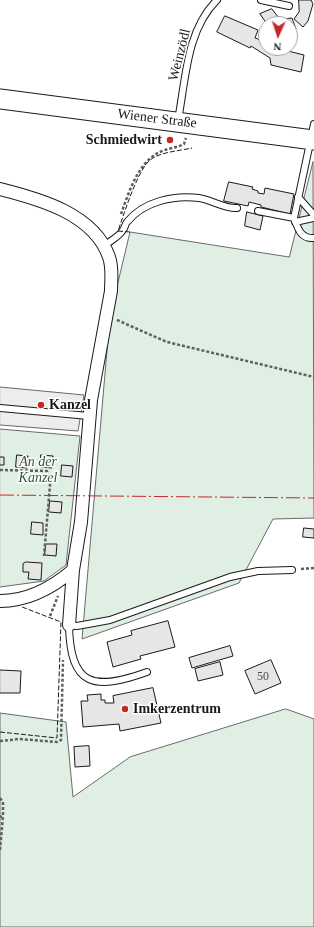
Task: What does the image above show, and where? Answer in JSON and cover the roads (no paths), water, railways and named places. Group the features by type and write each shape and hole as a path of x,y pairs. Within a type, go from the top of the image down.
{"main road":[{"name":"Wiener Straße","path":"0,99 182,129 313,135"}],"street":[{"path":"0,189 22,195 59,209 90,228 98,236 104,246 109,258 112,273 111,291 94,375 89,416 81,522 73,570 69,625"},
{"path":"0,601 12,601 31,596 55,585 73,570"}],"lane":[{"name":"Weinzödl","path":"182,129 193,39 206,10 217,0"},
{"path":"261,0 289,6"},
{"path":"313,135 294,220 300,234 306,238 314,238"},
{"path":"104,246 123,231 126,222 146,206 158,202 184,197 215,201 231,208 237,208"},
{"path":"298,197 314,217"},
{"path":"258,210 294,220 314,217"},
{"path":"0,408 89,416"},
{"path":"147,672 126,680 104,682 90,681 77,670 69,642 69,625 77,626 110,620 230,577 258,571 292,570"}],"place":[{"name":"Schmiedwirt","path":"170,140"},
{"name":"Kanzel","path":"41,405"},
{"name":"Imkerzentrum","path":"125,709"}],"park label":[{"name":"An der Kanzel","path":"38,470"}]}
